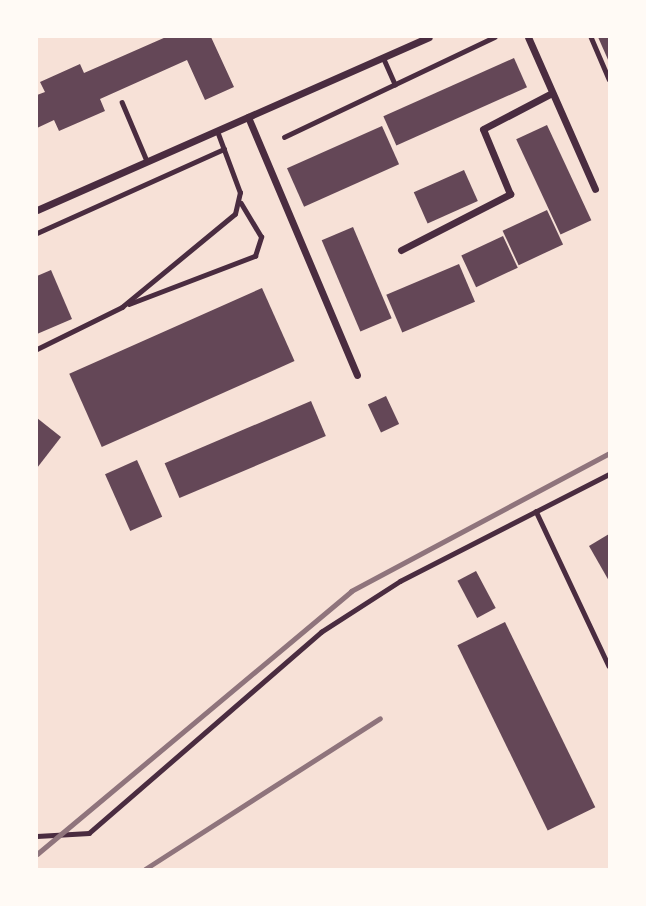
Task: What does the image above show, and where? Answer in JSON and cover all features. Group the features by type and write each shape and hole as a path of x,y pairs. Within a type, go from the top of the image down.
{"street":[{"path":"37,210 429,37"},
{"path":"528,37 595,189"},
{"path":"401,250 510,194 483,129 552,93"},
{"path":"248,117 357,375"}],"lane":[{"path":"284,137 495,37"},
{"path":"591,37 609,79"},
{"path":"383,57 395,84"},
{"path":"122,102 148,161"},
{"path":"37,349 122,307 256,256 261,237 241,203 217,131"},
{"path":"37,233 224,149"},
{"path":"122,307 241,203"},
{"path":"37,836 89,833 321,632 400,581 609,474"},
{"path":"536,511 609,666"}],"building":[{"path":"166,37 211,37 234,87 205,100 187,60 100,99 105,111 59,131 54,120 37,128 37,95 45,92 40,82 80,64 84,73"},
{"path":"598,37 609,37 609,62"},
{"path":"514,58 527,87 396,145 383,116"},
{"path":"547,125 591,220 561,235 516,139"},
{"path":"382,126 399,164 304,207 287,168"},
{"path":"464,170 478,201 428,223 414,192"},
{"path":"547,210 563,244 519,265 503,231"},
{"path":"353,227 392,318 360,331 322,240"},
{"path":"503,236 518,268 476,287 461,255"},
{"path":"459,264 475,302 402,333 386,295"},
{"path":"51,270 72,319 37,334 37,276"},
{"path":"262,288 295,361 102,447 69,374"},
{"path":"386,396 399,424 381,433 368,404"},
{"path":"311,401 326,436 179,498 165,463"},
{"path":"37,418 61,437 37,468"},
{"path":"137,460 162,517 130,531 105,474"},
{"path":"609,534 609,581 589,546"},
{"path":"476,571 496,608 477,618 457,581"},
{"path":"505,622 595,807 548,830 457,645"}],"railway":[{"path":"37,854 351,591 609,453"},
{"path":"145,869 380,718"}]}
